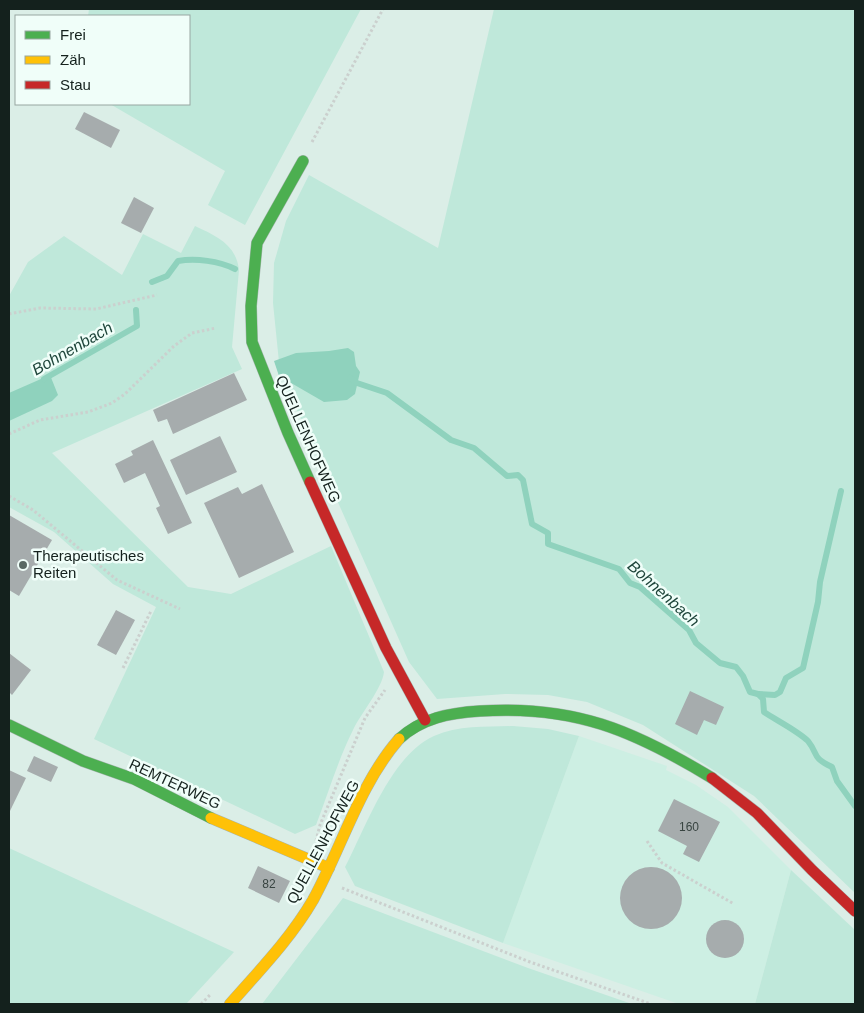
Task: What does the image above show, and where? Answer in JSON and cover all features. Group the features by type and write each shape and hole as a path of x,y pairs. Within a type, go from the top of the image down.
{"street":[{"name":"QUELLENHOFWEG","path":"303,161 257,243 251,306 252,342 258,362 288,433 401,677 425,720"},
{"name":"QUELLENHOFWEG","path":"230,1004 311,903 376,772 398,740 425,720 447,714 504,709 563,713 582,717 643,741 719,784 750,806 808,867 855,911"},
{"name":"REMTERWEG","path":"9,724 83,761 134,779 223,824 329,868"}],"path":[{"path":"303,161 383,9"},
{"path":"9,314 40,308 96,309 157,295"},
{"path":"9,434 40,420 88,412 112,403 125,394 174,346 192,333 216,328"},
{"path":"9,496 33,510 118,580 180,609"},
{"path":"123,668 151,611"},
{"path":"310,860 320,825 365,718 386,688 401,677"},
{"path":"647,842 662,863 734,904"},
{"path":"329,868 343,890 530,962 651,1004"},
{"path":"201,1004 212,992"}],"shaded area":[{"path":"89,9 361,9 245,225 208,205 225,171 112,105 190,105 190,15 88,15"},
{"path":"494,9 855,9 855,893 754,796 643,725 587,702 548,695 505,694 437,699 409,662 280,372 273,303 274,263 286,221 309,175 438,248"},
{"path":"195,226 224,242 237,261 239,270 232,347 242,369 52,453 188,587 231,594 331,546 384,672 379,686 348,741 316,825 295,834 94,739 156,607 113,584 54,532 9,507 9,296 28,262 64,236 122,275 143,234 181,253"},
{"path":"348,348 354,352 356,366 360,372 355,394 347,400 324,402 279,376 274,361 296,353"},
{"path":"50,375 58,395 52,401 9,421 9,393"},
{"path":"513,726 548,729 579,736 503,943 355,886 345,867 381,794 392,775 405,759 419,745 444,732 473,727"},
{"path":"579,736 667,766 666,770 696,785 728,807 791,870 755,1004 679,1004 503,943"},
{"path":"9,848 234,952 186,1004 9,1004"},
{"path":"791,870 855,930 855,1004 755,1004"},
{"path":"343,898 528,968 632,1004 262,1004"}],"building":[{"path":"84,112 120,130 111,148 75,129"},
{"path":"134,197 154,208 141,233 121,223"},
{"path":"234,373 247,400 173,434 167,419 158,422 153,410"},
{"path":"220,436 237,472 186,495 170,460"},
{"path":"153,440 192,523 168,534 156,508 160,506 145,473 124,483 115,464 133,455 131,451"},
{"path":"262,484 294,552 239,578 204,503 238,487 242,494"},
{"name":"Therapeutisches Reiten","path":"9,515 52,540 19,596 9,590"},
{"path":"116,610 135,620 116,655 97,645"},
{"path":"9,653 31,670 12,695 9,692"},
{"path":"690,691 724,707 716,725 704,720 697,735 675,724"},
{"path":"34,756 58,767 51,782 27,771"},
{"path":"9,770 26,778 9,813"},
{"path":"674,799 720,822 699,862 683,854 687,846 658,831"},
{"path":"258,866 290,881 279,903 248,888"},
{"path":"651,867 663,870 673,876 679,886 682,898 679,910 673,920 663,926 651,929 639,926 629,920 623,910 620,898 623,886 629,876 639,870"},
{"path":"725,920 738,926 744,939 738,952 725,958 712,952 706,939 712,926"}],"waterway":[{"name":"Bohnenbach","path":"152,282 167,276 178,261 207,261 235,269"},
{"name":"Bohnenbach","path":"44,379 137,326 136,310"},
{"name":"Bohnenbach","path":"350,378 357,383 387,393 451,440 474,448 507,476 518,475 523,480 532,524 548,533 548,544 619,569 630,583 640,587 689,630 696,643 720,663 736,667 743,676 750,692 758,694 763,699 764,712 808,741 818,758 832,767 837,781 855,806"},
{"path":"758,694 775,695 780,692 786,678 803,668 841,491"}],"traffic: fast":[{"path":"303,161 257,243 251,306 252,342 288,433 310,482"},
{"path":"399,739 417,726 447,715 480,711 514,710 545,712 602,724 629,734 656,746 712,778"},
{"path":"9,725 83,761 134,779 211,818"}],"traffic: slow":[{"path":"230,1004 295,928 313,900 362,796 385,757 399,739"},
{"path":"211,818 329,868"}],"traffic: jam":[{"path":"310,482 386,648 425,720"},
{"path":"712,778 757,813 855,911"}],"place":[{"name":"Therapeutisches Reiten","path":"23,565"}]}
